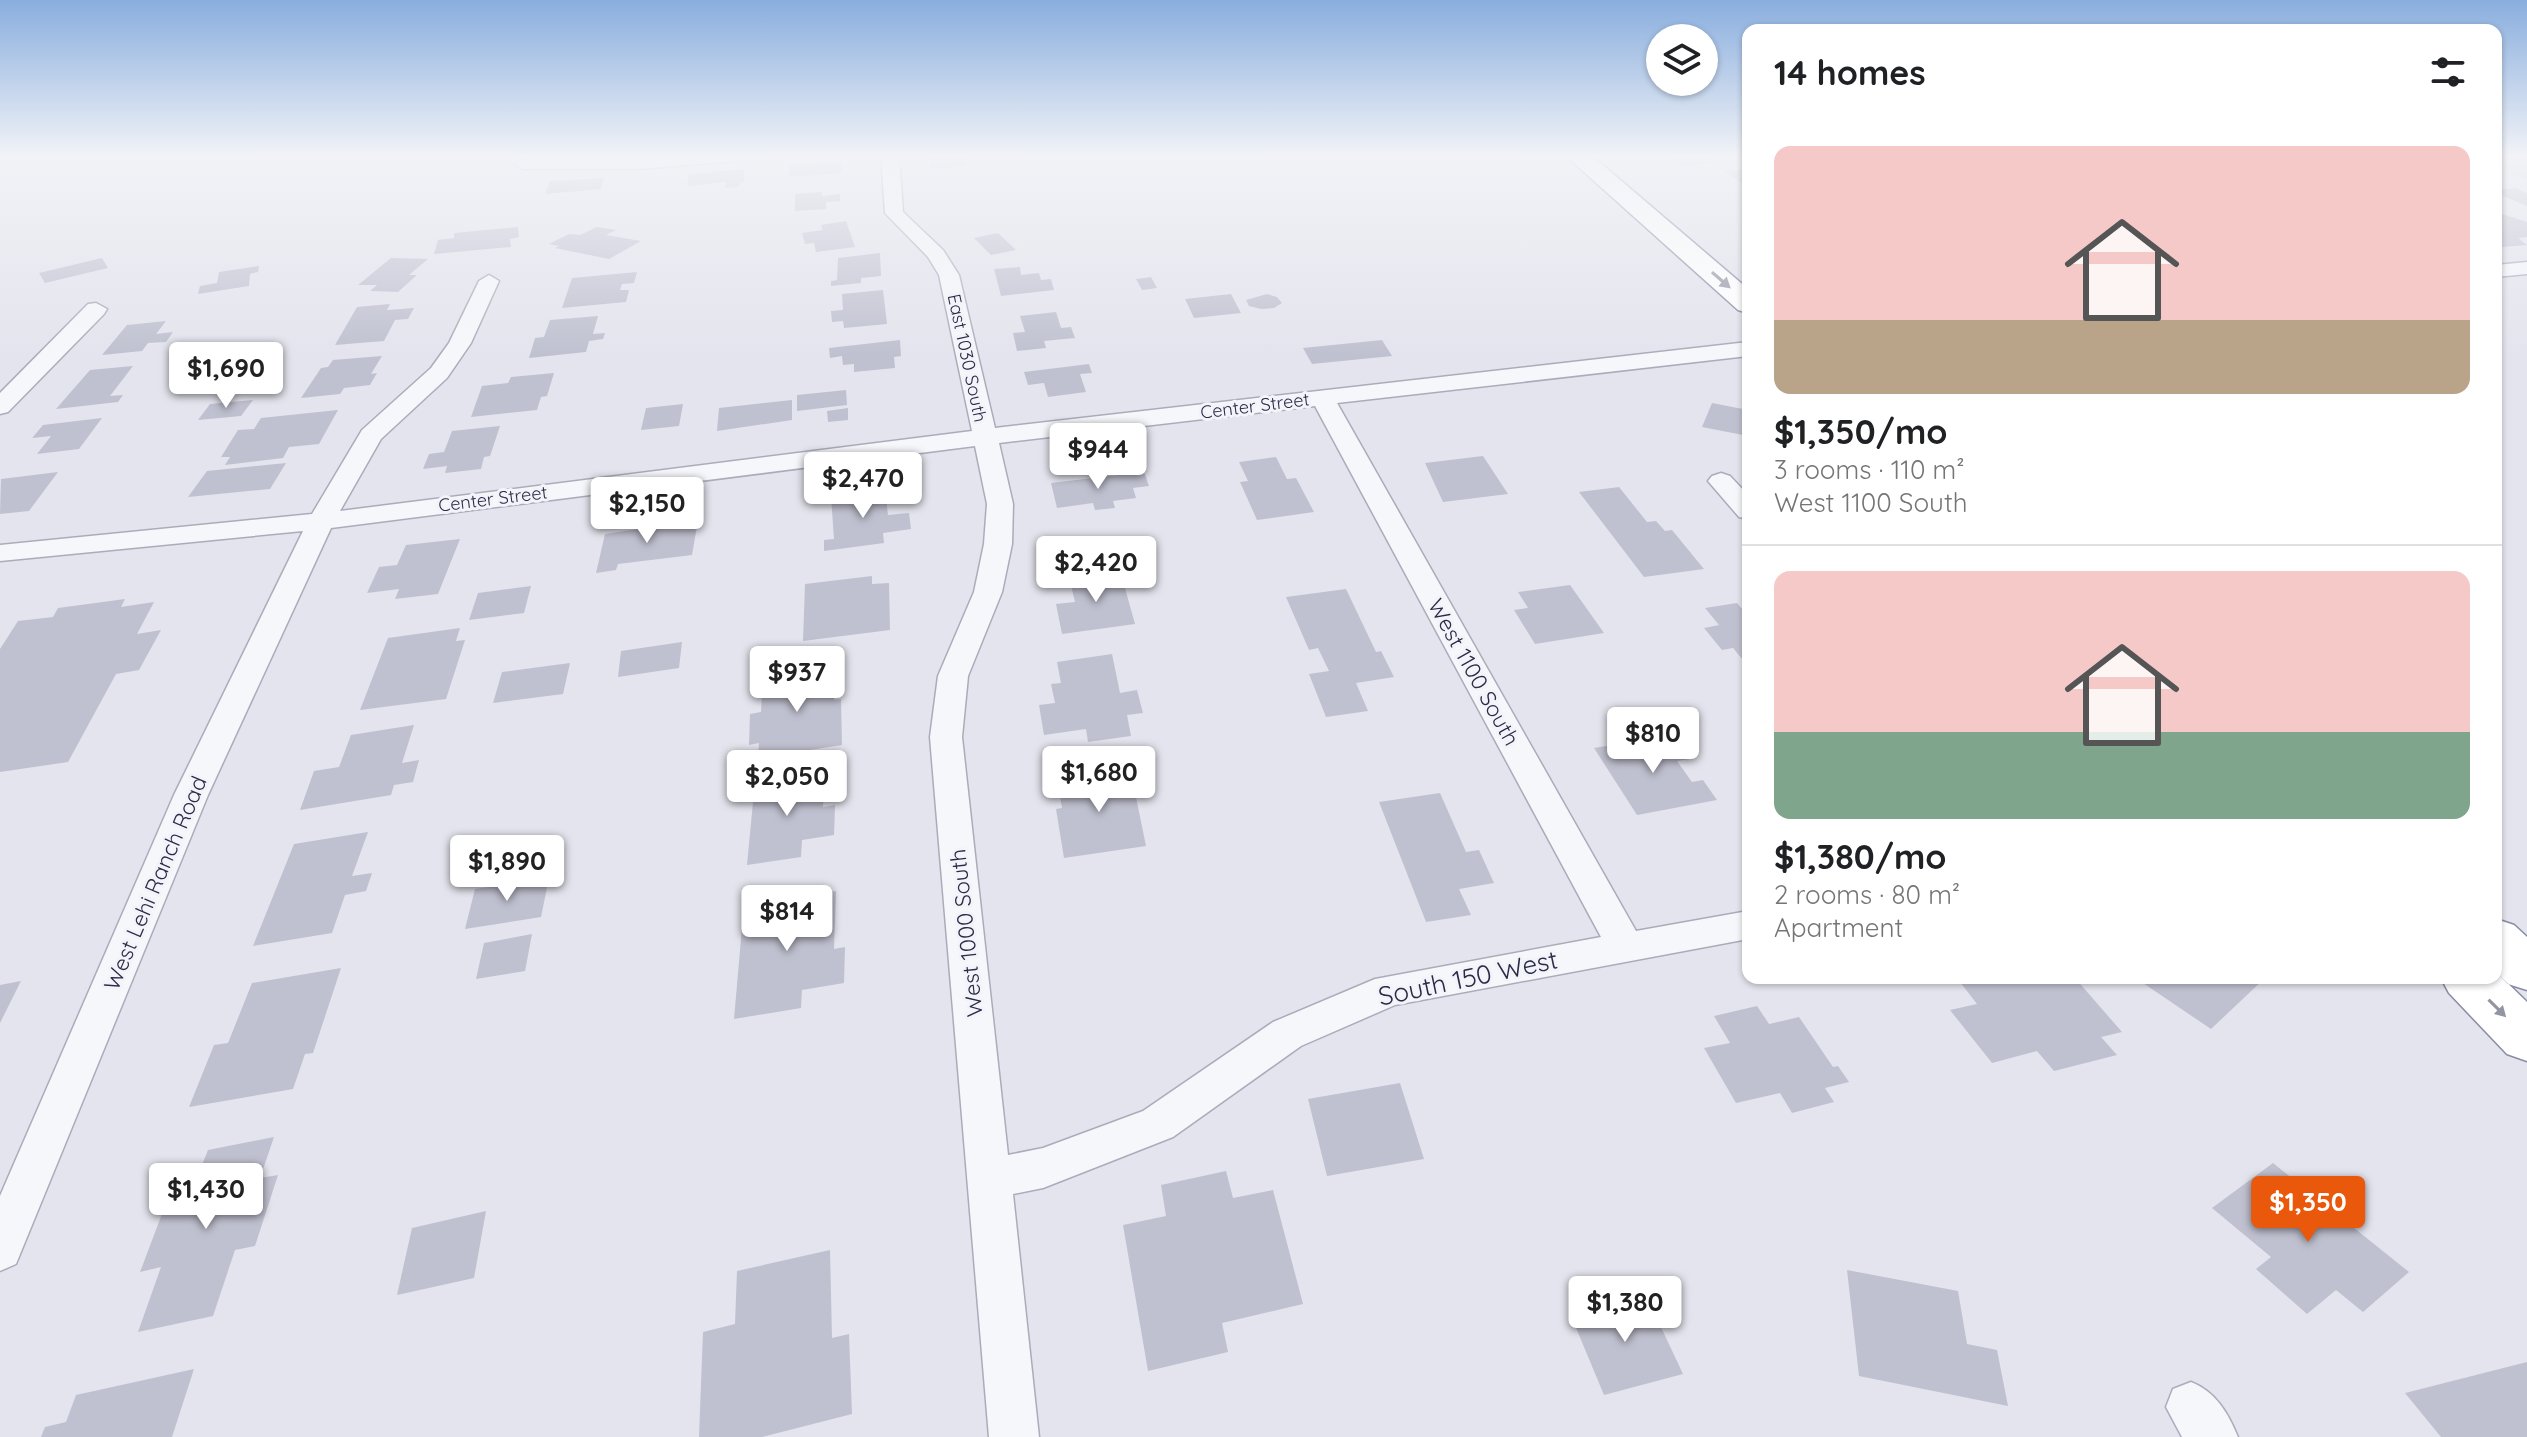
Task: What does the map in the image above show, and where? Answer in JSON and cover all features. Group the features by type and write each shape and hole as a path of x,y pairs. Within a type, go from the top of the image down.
{"highway":[{"path":"1654,222 1742,299"},
{"path":"1690,222 1737,261"},
{"path":"2502,945 2527,969"},
{"path":"2474,984 2527,1038"}],"street":[{"name":"East 1030 South","path":"903,222 936,254 949,275 985,437"},
{"path":"2502,270 2527,268"},
{"name":"West Lehi Ranch Road","path":"0,1249 9,1210 191,795 321,521 371,435 439,373 460,343 489,281"},
{"path":"0,407 96,309"},
{"name":"Center Street","path":"0,553 321,521 985,437 1742,350"},
{"name":"West 1100 South","path":"1322,398 1625,946"},
{"name":"West 1000 South","path":"985,437 1000,504 998,544 988,592 953,676 946,737 1014,1437"},
{"path":"1721,481 1742,504"},
{"name":"South 150 West","path":"990,1178 1043,1168 1158,1124 1287,1034 1389,990 1742,926"}],"building":[{"path":"846,222 855,247 816,252 814,243 805,244 802,233 823,230 821,225"},
{"path":"2502,222 2527,222 2527,237 2518,238 2527,245 2503,247"},
{"path":"518,227 519,237 510,239 511,247 434,254 438,240 454,238 454,233"},
{"path":"597,227 616,230 606,235 641,241 609,259 555,248 559,246 549,244 569,234 580,235"},
{"path":"998,233 1016,250 991,255 974,238"},
{"path":"880,253 881,276 861,278 861,283 831,286 831,281 837,280 838,258"},
{"path":"102,258 108,268 45,283 39,273"},
{"path":"391,258 428,259 409,275 417,275 398,292 370,291 377,285 358,285"},
{"path":"259,266 258,272 250,274 249,286 198,294 200,286 217,283 219,272"},
{"path":"1020,267 1021,275 1039,273 1041,280 1051,279 1054,290 1001,296 994,269"},
{"path":"637,272 634,283 622,284 620,290 629,290 626,302 562,308 572,278"},
{"path":"1151,277 1157,288 1142,290 1136,279"},
{"path":"883,290 887,324 844,328 843,321 832,322 831,311 843,310 842,294"},
{"path":"1231,294 1241,313 1194,318 1185,299"},
{"path":"1267,294 1277,297 1282,303 1274,308 1261,309 1249,306 1246,300"},
{"path":"390,304 387,310 414,308 408,319 395,320 384,341 335,345 357,307"},
{"path":"1056,312 1061,328 1071,327 1075,338 1044,341 1046,348 1017,351 1013,333 1025,332 1020,316"},
{"path":"598,316 593,334 605,333 603,339 589,341 586,352 529,358 535,338 544,337 550,320"},
{"path":"166,321 156,334 173,332 166,342 148,343 142,351 102,355 127,325"},
{"path":"900,340 901,356 894,357 895,368 854,372 854,364 843,365 842,356 830,358 829,348"},
{"path":"1382,340 1392,356 1312,364 1303,348"},
{"path":"382,356 371,374 377,373 370,385 344,388 340,394 301,398 321,368 328,367 333,360"},
{"path":"1089,364 1092,373 1080,374 1086,392 1048,397 1044,383 1028,385 1024,372"},
{"path":"133,366 110,396 123,395 118,402 56,409 90,370"},
{"path":"554,373 547,396 541,397 537,410 471,417 482,386 508,383 511,377"},
{"path":"846,390 847,405 797,411 797,395"},
{"path":"253,400 241,416 198,420 210,404"},
{"path":"792,400 792,420 717,431 719,408"},
{"path":"1712,403 1742,409 1742,435 1702,427"},
{"path":"683,404 679,426 641,430 646,408"},
{"path":"848,408 848,420 828,422 827,411"},
{"path":"338,410 319,444 289,447 283,458 225,465 230,457 221,457 238,430 254,429 261,418"},
{"path":"102,418 79,449 37,454 51,436 32,438 43,425"},
{"path":"500,426 490,456 484,457 481,469 445,473 447,466 423,469 429,454 444,452 452,431"},
{"path":"1483,456 1508,494 1443,502 1425,463"},
{"path":"1276,457 1287,479 1296,478 1314,512 1257,520 1240,482 1248,481 1239,462"},
{"path":"286,463 270,489 188,497 207,471"},
{"path":"58,472 29,511 0,514 1,479"},
{"path":"1144,472 1149,486 1133,488 1136,498 1113,501 1115,508 1095,510 1093,503 1057,508 1051,483"},
{"path":"1619,487 1647,522 1656,521 1665,531 1672,530 1704,569 1644,577 1579,492"},
{"path":"885,489 888,515 909,513 911,529 883,533 884,543 824,551 824,540 834,539 831,496"},
{"path":"698,520 692,555 618,564 616,570 596,573 605,534"},
{"path":"460,539 438,594 395,599 399,589 367,593 379,567 397,565 406,545"},
{"path":"1120,570 1135,624 1062,634 1056,604 1075,602 1069,577"},
{"path":"872,576 872,584 889,583 890,630 803,641 805,584"},
{"path":"1570,585 1604,633 1535,644 1514,610 1528,608 1518,592"},
{"path":"531,586 524,613 469,620 478,593"},
{"path":"1346,589 1376,652 1381,651 1394,677 1356,683 1368,711 1326,717 1309,674 1329,671 1318,648 1309,650 1286,597"},
{"path":"125,599 121,607 154,602 137,634 161,630 139,670 116,674 68,762 0,772 0,649 18,621 53,617 58,608"},
{"path":"1737,603 1742,609 1742,659 1733,648 1722,650 1704,628 1719,625 1705,608"},
{"path":"460,628 456,641 465,640 446,699 360,710 388,638"},
{"path":"682,642 679,668 618,677 621,651"},
{"path":"1112,654 1120,693 1137,690 1143,713 1127,715 1131,736 1088,742 1086,729 1044,735 1039,705 1055,703 1051,684 1061,683 1057,662"},
{"path":"570,663 563,694 493,703 502,672"},
{"path":"823,668 823,677 834,676 834,700 841,699 842,745 758,758 759,743 749,745 750,714 761,712 763,676"},
{"path":"414,725 402,763 419,760 413,782 394,785 391,795 300,810 314,771 339,767 351,735"},
{"path":"1672,735 1689,759 1677,761 1692,782 1703,780 1717,800 1637,815 1594,748"},
{"path":"1130,768 1146,846 1064,858 1056,809 1062,808 1057,779"},
{"path":"814,773 813,786 824,784 823,807 835,805 834,835 802,840 801,857 747,865 755,781"},
{"path":"1440,793 1466,852 1479,850 1494,883 1459,889 1471,915 1426,922 1379,802"},
{"path":"368,832 352,876 372,873 366,891 345,895 332,933 253,946 294,844"},
{"path":"549,878 541,917 465,929 475,889"},
{"path":"836,891 834,949 845,947 844,983 802,990 801,1008 734,1019 744,905"},
{"path":"532,934 525,971 476,979 484,943"},
{"path":"341,968 313,1053 305,1054 293,1089 189,1107 214,1045 228,1043 252,983"},
{"path":"21,981 0,1023 0,985"},
{"path":"1962,984 2080,984 2122,1032 2101,1037 2117,1055 2054,1071 2037,1051 1992,1063 1950,1010 1977,1004"},
{"path":"2144,984 2259,984 2211,1029"},
{"path":"1757,1006 1769,1024 1799,1017 1833,1067 1838,1066 1849,1082 1825,1088 1834,1102 1792,1113 1780,1093 1736,1103 1704,1048 1730,1043 1714,1016"},
{"path":"1400,1083 1424,1159 1327,1176 1308,1099"},
{"path":"274,1137 260,1178 278,1175 255,1246 235,1250 213,1316 138,1332 161,1267 140,1272 179,1169 202,1165 208,1150"},
{"path":"2273,1163 2409,1272 2363,1312 2336,1290 2307,1314 2256,1269 2271,1257 2212,1208"},
{"path":"1226,1171 1233,1198 1273,1190 1303,1304 1222,1323 1228,1352 1148,1371 1123,1225 1166,1216 1161,1185"},
{"path":"486,1211 474,1278 397,1295 412,1228"},
{"path":"830,1250 832,1338 849,1334 852,1414 762,1437 699,1437 703,1332 735,1324 737,1271"},
{"path":"1847,1270 1958,1291 1967,1344 1997,1350 2008,1406 1859,1376"},
{"path":"1645,1293 1683,1374 1604,1395 1569,1311"},
{"path":"2527,1362 2527,1437 2441,1437 2405,1393"},
{"path":"194,1369 172,1437 41,1437 45,1427 66,1422 76,1395"}]}
